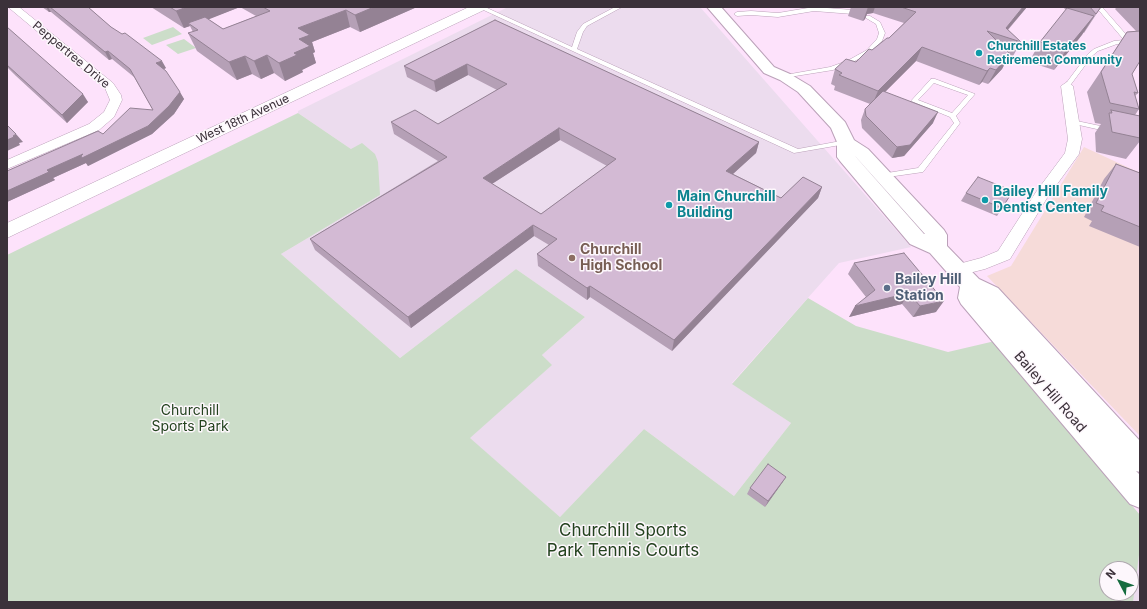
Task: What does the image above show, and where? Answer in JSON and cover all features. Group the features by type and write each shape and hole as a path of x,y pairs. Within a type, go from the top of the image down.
{"main road":[{"path":"714,7 769,70 785,77"},
{"name":"Bailey Hill Road","path":"733,11 785,68 788,91 822,129 846,142 862,153 884,176 937,235 937,248"},
{"name":"Bailey Hill Road","path":"846,142 846,157 917,239 937,248 964,277 990,294 1140,460"},
{"name":"Bailey Hill Road","path":"964,277 969,298 1140,495"},
{"path":"1068,412 1098,424 1108,425"}],"street":[{"name":"Peppertree Drive","path":"7,9 13,7 109,86 115,95 116,100 110,114 94,127 7,165"},
{"name":"West 18th Avenue","path":"7,231 479,7"},
{"path":"964,277 985,263 1004,255 1041,195 1072,154 1075,143 1067,86"}],"lane":[{"path":"479,7 546,36 797,152 846,142"},
{"path":"574,49 580,32 585,25 619,7"},
{"path":"1099,7 1128,40"},
{"path":"733,11 778,14 824,9 853,12"},
{"path":"785,77 831,69 849,62 869,51 880,40 882,30 878,23 868,17"},
{"path":"1067,86 1092,53 1109,44 1128,40 1140,40"},
{"path":"884,176 920,170 957,123 953,116 914,101 933,80 972,94 953,116"},
{"path":"1072,122 1118,132"},
{"path":"999,332 1008,334 1036,365 1045,371 1066,379"}],"shaded area":[{"name":"Churchill High School","path":"508,7 700,7 911,247 839,263 732,383 791,423 734,496 644,429 560,517 469,438 551,365 542,355 585,317 516,269 400,358 281,254 380,195 351,149 298,113 298,111"},
{"path":"1084,147 1140,173 1140,436 987,276 1011,266"},
{"path":"1140,547 1140,602 1131,602 1139,601 1139,561 1138,561"}],"green space":[{"path":"173,27 182,34 152,45 143,38"},
{"path":"184,39 196,48 178,54 166,45"},
{"name":"Churchill Sports Park","path":"298,113 351,149 362,143 375,154 378,162 380,195 281,254 400,358 516,269 585,317 542,355 552,365 470,438 560,517 644,429 734,496 791,423 732,384 808,298 856,326 948,352 995,341 1140,515 1140,547 1138,561 1099,561 1099,601 1133,602 7,602 7,255"}],"building":[{"path":"50,7 88,7 111,27 122,34 125,33 162,61 156,63 166,71 180,92 169,106 148,126 82,158 81,156 83,154 47,170 49,172 7,191 7,171 98,131 103,134 130,108 153,110 130,69 108,51 105,52"},
{"path":"170,7 187,7 176,11"},
{"path":"263,7 374,7 355,15 346,10 298,28 310,35 299,39 310,46 294,53 297,55 279,63 267,55 254,61 245,56 229,62 188,33 198,30 188,23 205,17 223,29 270,11"},
{"name":"Churchill Estates Retirement Community","path":"901,7 1023,7 1006,28 1021,42 987,31 1010,54 996,70 990,68 987,71 922,47 878,91 839,75 842,73 835,69 846,59 856,62 869,49 872,50 889,38 916,12"},
{"path":"1090,7 1101,7 1096,14"},
{"path":"1067,8 1094,16 1066,50 1040,42"},
{"name":"Main Churchill Building","path":"495,20 759,142 726,171 781,198 803,177 822,187 674,340 590,286 587,288 537,254 557,239 533,225 408,317 310,239 447,157 391,122 415,110 438,124 507,84 467,64 434,81 404,66","holes":["559,128 616,159 541,214 483,178"]},
{"path":"7,27 83,94 62,115 7,65"},
{"path":"1140,31 1140,61 1132,74 1138,93 1134,92 1139,109 1110,103 1101,72 1127,32"},
{"path":"883,91 938,112 910,145 897,147 866,116 865,109"},
{"path":"1111,110 1140,116 1140,138 1112,132 1109,113 1112,113"},
{"path":"7,125 16,134 13,136 14,137 7,140"},
{"path":"1116,164 1140,173 1140,227 1101,211 1104,206 1096,203"},
{"path":"978,177 1013,191 1002,208 966,193"},
{"path":"904,253 944,301 920,306 909,293 855,306 875,290 854,263"},
{"path":"768,464 786,477 768,501 750,488"}],"place":[{"name":"Churchill Estates Retirement Community","path":"979,53"},
{"name":"Bailey Hill Family Dentist Center","path":"985,200"},
{"name":"Main Churchill Building","path":"669,205"},
{"name":"Churchill High School","path":"572,258"},
{"name":"Bailey Hill Station","path":"887,288"}],"park label":[{"name":"Churchill Sports Park Tennis Courts","path":"623,541"}]}
